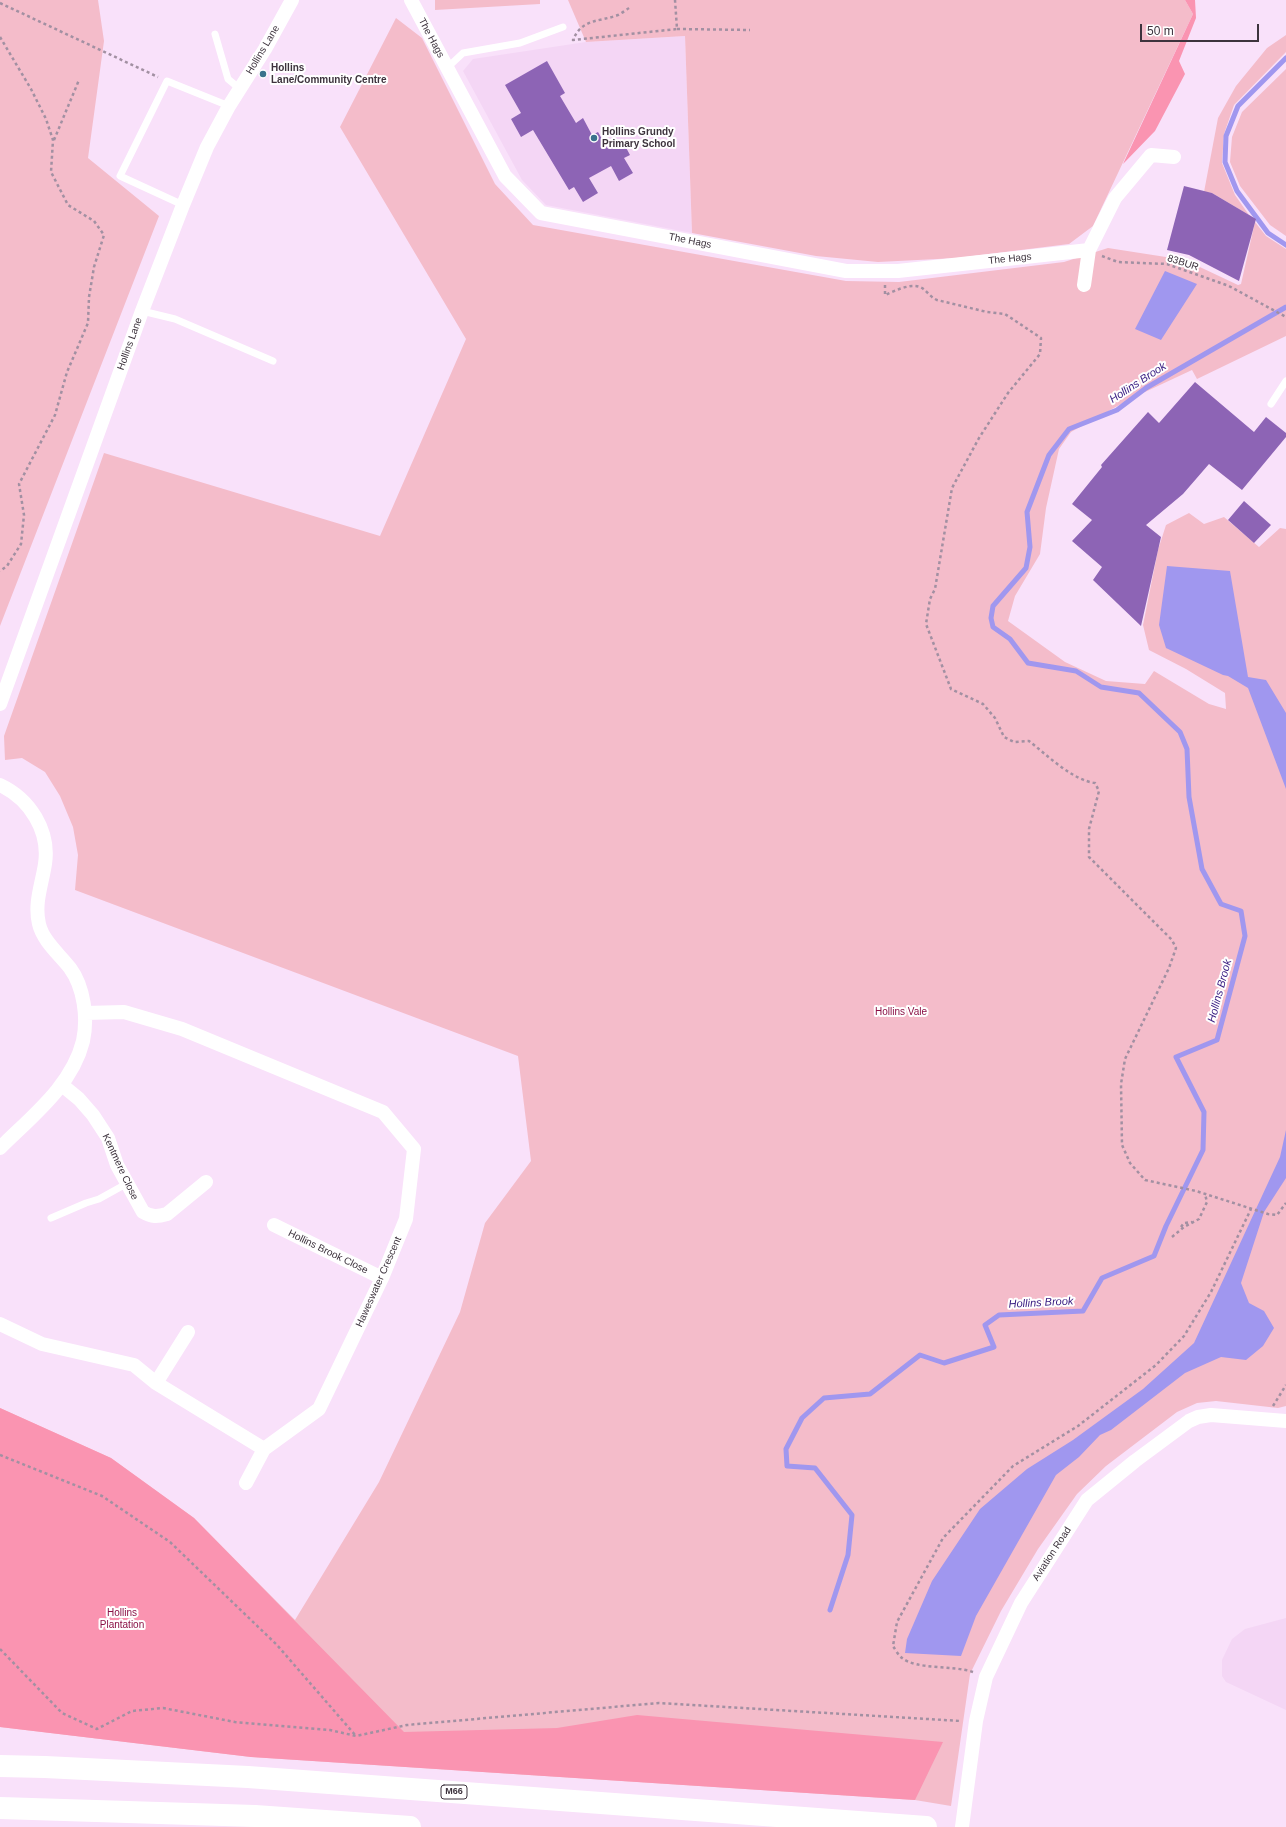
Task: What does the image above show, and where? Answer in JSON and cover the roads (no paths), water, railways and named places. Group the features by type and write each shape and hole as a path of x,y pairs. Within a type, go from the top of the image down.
{"highway":[{"name":"M66","path":"0,1766 248,1777 917,1826"},
{"path":"0,1808 255,1816 410,1827"}],"street":[{"name":"Hollins Lane","path":"0,704 142,311 207,146 229,106 265,49 292,0"},
{"name":"The Hags","path":"411,0 505,176 541,213 846,271 898,271 1089,250"},
{"path":"1084,285 1089,250 1115,198 1151,155 1174,157"},
{"path":"0,785 11,790 29,808 41,826 45,844 45,863 38,896 39,924 46,940 70,969 77,981 85,1013 83,1041 75,1061 62,1085 0,1148"},
{"name":"Haweswater Crescent","path":"85,1013 124,1012 182,1029 383,1112 414,1149 406,1219 382,1278 319,1409 264,1449"},
{"name":"Kentmere Close","path":"62,1085 79,1099 93,1115 108,1138 117,1165 126,1184 143,1212 150,1216 159,1217 167,1214 206,1182"},
{"name":"Hollins Brook Close","path":"274,1225 382,1278"},
{"path":"0,1324 42,1344 134,1365 156,1383 264,1449 246,1483"},
{"path":"156,1383 188,1332"},
{"name":"Aviation Road","path":"962,1827 976,1721 986,1677 1021,1603 1088,1500 1134,1461 1189,1421 1198,1417 1211,1415 1286,1421"}],"lane":[{"path":"447,68 463,53 520,43 563,27"},
{"path":"215,34 228,79 240,89"},
{"path":"183,205 120,176 167,81 229,106"},
{"path":"142,311 175,319 273,361"},
{"path":"1271,404 1286,381"},
{"path":"51,1218 99,1199 126,1184"}],"waterway":[{"name":"Hollins Brook","path":"1286,58 1238,106 1226,136 1225,162 1237,191 1268,233 1286,245"},
{"name":"Hollins Brook","path":"830,1610 848,1555 852,1515 815,1468 787,1466 786,1449 802,1418 824,1398 870,1394 920,1355 944,1363 994,1347 985,1325 999,1315 1083,1311 1102,1278 1154,1256 1166,1226 1203,1150 1204,1112 1176,1057 1217,1040 1245,936 1241,911 1221,904 1202,869 1189,797 1187,749 1180,732 1139,693 1101,687 1076,671 1028,663 1010,639 993,627 991,618 993,606 1026,568 1030,547 1027,512 1049,455 1069,429 1117,410 1146,388 1286,307"}],"place":[{"name":"Hollins Lane/Community Centre","path":"263,74"},
{"name":"Hollins Grundy Primary School","path":"594,138"}],"park label":[{"name":"Hollins Vale","path":"901,1012"},
{"name":"Hollins Plantation","path":"122,1618"}]}
